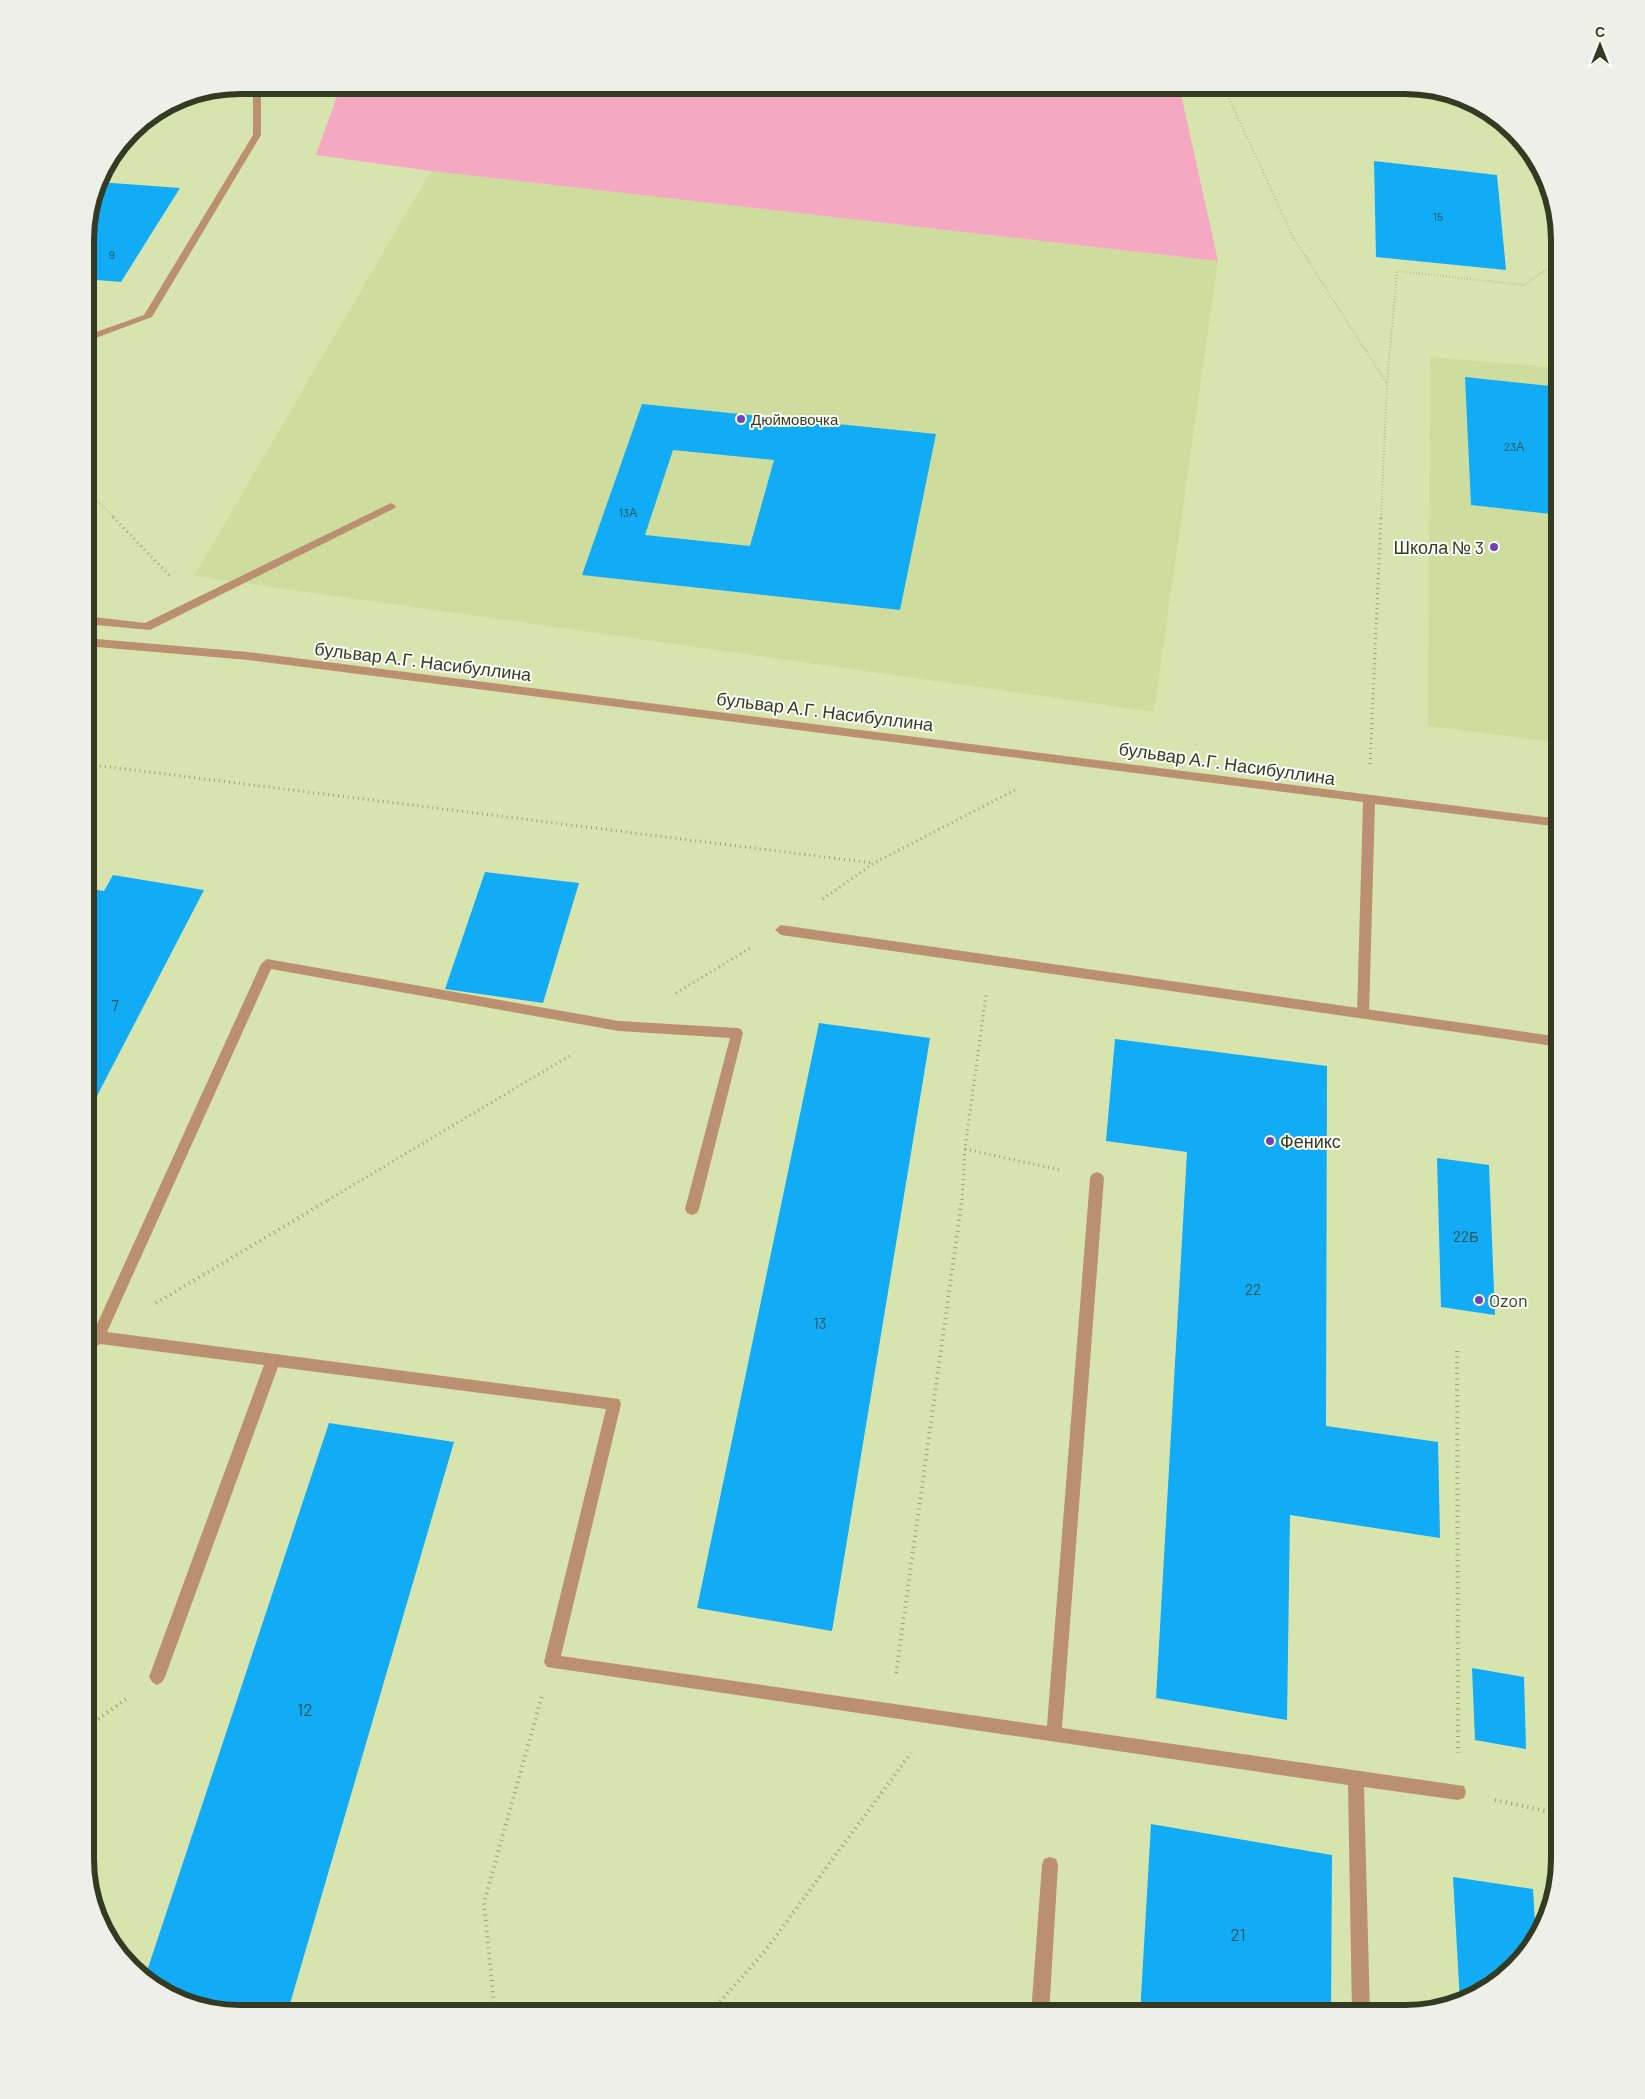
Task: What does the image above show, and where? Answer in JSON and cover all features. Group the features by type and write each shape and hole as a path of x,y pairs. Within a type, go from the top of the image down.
{"street":[{"path":"94,336 147,318 257,135 258,94"},
{"path":"94,621 146,626 391,506"},
{"name":"бульвар А.Г. Насибуллина","path":"94,643 248,656 1551,822"},
{"path":"1363,1014 1369,799"},
{"path":"781,930 1551,1041"},
{"path":"94,1340 98,1337 267,964 619,1026 737,1032 692,1209"},
{"path":"1054,1734 1097,1178"},
{"path":"98,1337 614,1404 552,1662 1458,1792"},
{"path":"157,1677 274,1360"},
{"path":"1356,1778 1361,2005"},
{"path":"1041,2005 1050,1865"}],"path":[{"path":"1226,94 1293,237 1387,384"},
{"path":"1369,799 1387,384 1397,271 1524,285 1551,266"},
{"path":"94,497 174,579"},
{"path":"98,1337 781,930 874,863 1074,760"},
{"path":"94,765 874,863"},
{"path":"891,1710 962,1198 966,1149 991,960"},
{"path":"966,1149 1097,1178"},
{"path":"1456,1352 1458,1792 1551,1812"},
{"path":"494,2005 484,1902 552,1662"},
{"path":"94,1722 157,1677"},
{"path":"717,2005 766,1951 938,1716"}],"shaded area":[{"path":"338,94 1181,94 1218,261 431,171 316,155"},
{"name":"Дюймовочка","path":"431,171 1218,261 1154,712 194,576"},
{"name":"Школа № 3","path":"1430,357 1551,367 1551,742 1428,726"}],"building":[{"path":"1374,161 1497,175 1506,270 1376,257"},
{"path":"106,183 180,188 121,282 94,280 95,220"},
{"path":"1465,377 1551,386 1551,514 1471,505"},
{"path":"642,404 936,434 900,610 582,575","holes":["673,450 774,460 750,546 645,535"]},
{"path":"485,872 579,883 543,1003 445,989"},
{"path":"113,875 204,890 94,1102 94,889 104,891"},
{"path":"819,1023 930,1038 832,1631 697,1608"},
{"path":"1115,1039 1327,1066 1326,1426 1438,1442 1440,1538 1290,1515 1287,1720 1156,1698 1187,1152 1106,1141"},
{"path":"1437,1158 1489,1165 1495,1315 1441,1307"},
{"path":"329,1423 454,1442 290,2005 220,2004 202,2000 167,1986 147,1972"},
{"path":"1472,1668 1524,1677 1526,1749 1475,1740"},
{"path":"1151,1824 1332,1855 1331,2005 1141,2005"},
{"path":"1453,1877 1533,1889 1535,1925 1521,1948 1502,1969 1486,1981 1460,1995"}],"place":[{"name":"Дюймовочка","path":"741,419"},
{"name":"Школа № 3","path":"1494,547"},
{"name":"Феникс","path":"1270,1141"},
{"name":"Ozon","path":"1479,1300"}]}
